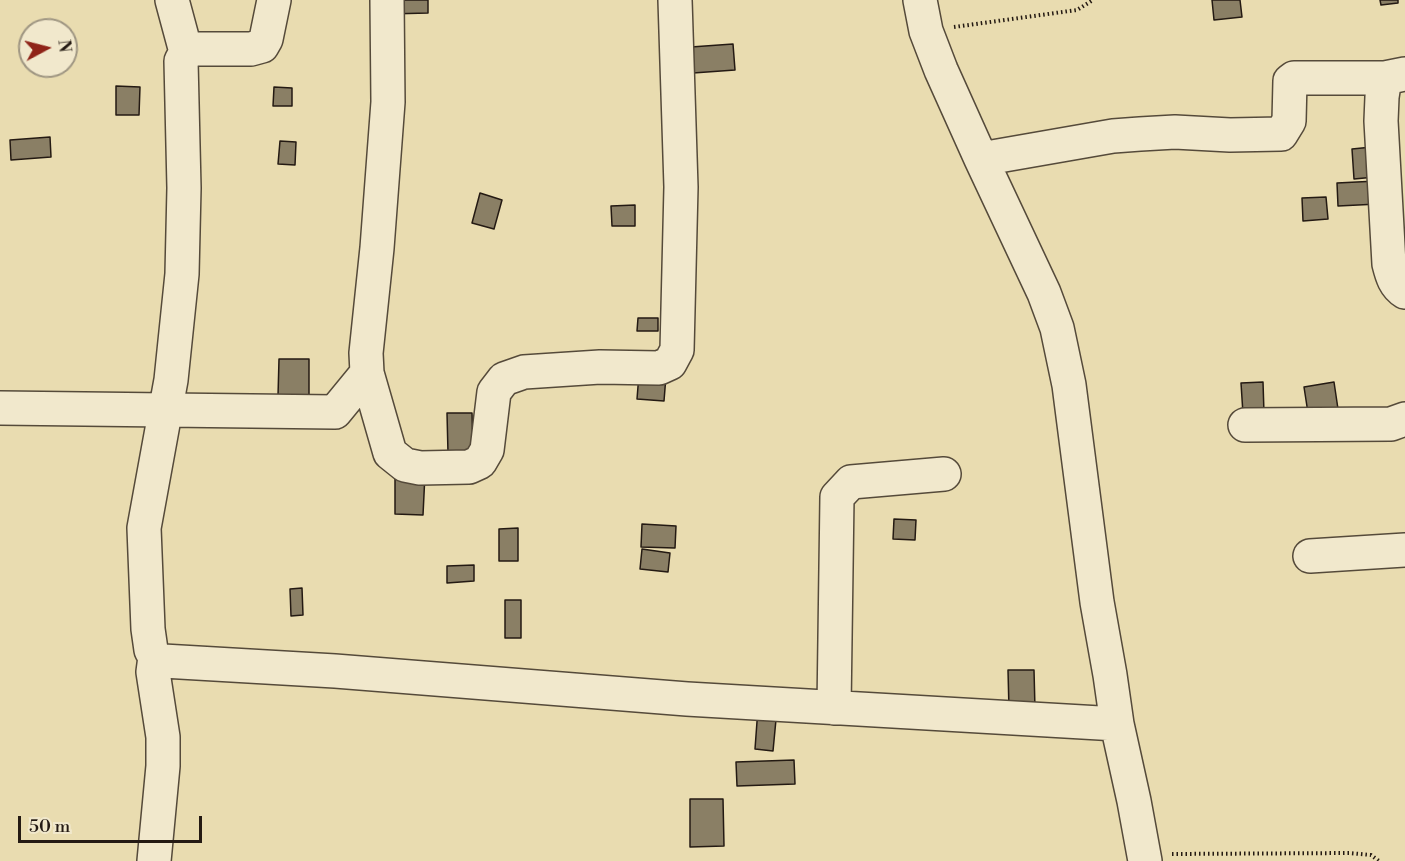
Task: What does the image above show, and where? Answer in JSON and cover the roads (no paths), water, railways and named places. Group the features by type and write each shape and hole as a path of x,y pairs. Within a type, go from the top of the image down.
{"street":[{"path":"172,0 186,52"},
{"path":"154,861 163,766 163,737 153,672 155,657 151,650 148,629 144,528 174,352 182,274 184,188 181,61 186,52 196,48 251,49 262,46 266,39 274,0"},
{"path":"387,0 388,102 366,353 367,373 390,453 405,465 420,468 469,467 480,462 487,450 494,392 504,379 524,372 600,367 659,368 670,363 677,350 681,187 675,0"},
{"path":"923,15 941,69 1044,293 1057,328 1069,385 1097,602 1117,724 1145,858"},
{"path":"981,159 1113,136 1175,132 1230,135 1281,134 1289,121 1290,81 1294,78 1395,76"},
{"path":"1395,76 1382,97 1381,121 1389,264 1394,282 1399,289 1405,292"},
{"path":"0,408 335,412 367,373"},
{"path":"1245,425 1390,424 1405,419"},
{"path":"834,708 837,497 851,482 944,474"},
{"path":"1310,556 1405,550"},
{"path":"155,657 163,660 687,699 1117,724"}]}
